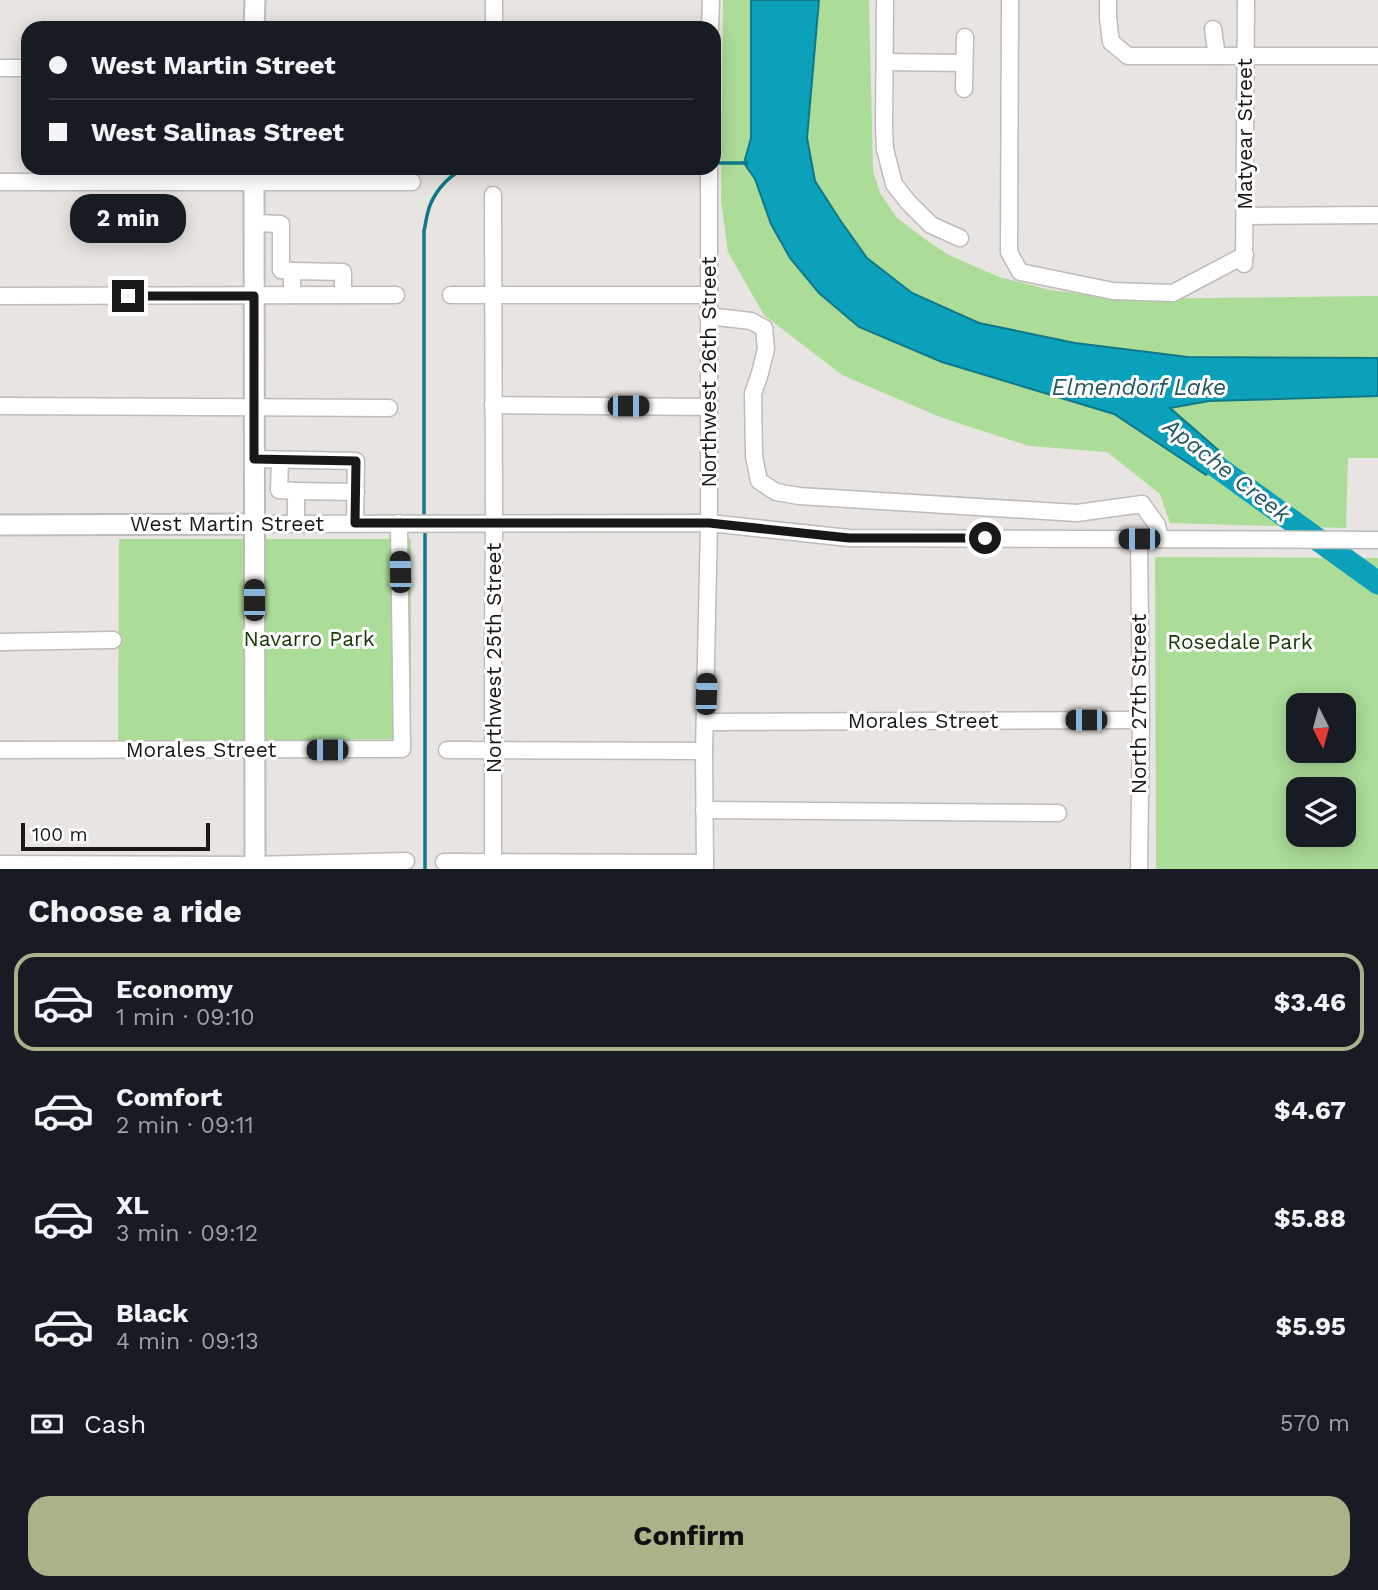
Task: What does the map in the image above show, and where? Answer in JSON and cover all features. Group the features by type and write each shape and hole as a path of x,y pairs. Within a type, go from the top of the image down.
{"main road":[{"path":"254,21 255,0"},
{"path":"254,175 255,867"},
{"name":"West Martin Street","path":"0,525 254,524"}],"street":[{"path":"494,0 494,21"},
{"path":"710,21 711,0"},
{"path":"885,0 885,149 894,184 931,225 960,238"},
{"name":"Matyear Street","path":"1010,0 1009,251 1020,272 1113,291 1173,293 1245,261 1246,0"},
{"path":"1108,0 1111,41 1128,56 1378,56"},
{"path":"1213,29 1217,56"},
{"path":"964,89 965,37"},
{"path":"885,62 964,63"},
{"path":"0,68 21,68"},
{"path":"0,182 254,175 411,182"},
{"name":"Northwest 26th Street","path":"705,866 709,175"},
{"name":"Northwest 25th Street","path":"493,195 493,866"},
{"path":"1245,216 1378,215"},
{"path":"254,223 281,225 281,270 343,272 343,295"},
{"path":"292,271 292,295"},
{"path":"0,296 396,295"},
{"path":"451,295 708,295"},
{"path":"708,316 751,321 764,328 766,349 753,394 754,456 759,481 776,492 799,496 1077,513 1142,504 1157,525 1160,539"},
{"path":"493,405 708,407"},
{"path":"0,406 389,408"},
{"path":"254,459 356,461 355,523"},
{"path":"280,460 279,491 356,492"},
{"path":"296,491 296,524"},
{"name":"Morales Street","path":"0,750 402,749 401,523"},
{"name":"West Martin Street","path":"254,524 709,523 849,538 1378,540"},
{"name":"North 27th Street","path":"1139,539 1139,869"},
{"path":"0,642 113,640"},
{"name":"Morales Street","path":"705,722 1140,720"},
{"path":"447,750 704,751"},
{"path":"704,810 1058,813"},
{"path":"0,863 255,867 406,861"},
{"path":"444,862 493,866 705,866"}],"green space":[{"path":"723,0 869,0 873,171 880,193 897,218 949,255 999,277 1050,290 1125,299 1378,296 1378,458 1348,458 1346,528 1170,523 1160,494 1107,452 1029,446 940,417 842,375 764,315 728,252 721,201"},
{"name":"Navarro Park","path":"119,539 411,539 411,739 118,742"},
{"name":"Rosedale Park","path":"1155,557 1378,558 1378,869 1156,869"}],"water":[{"name":"Elmendorf Lake","path":"751,0 819,0 807,138 815,181 867,258 912,293 979,323 1075,343 1188,357 1378,358 1378,396 1209,401 1170,408 1223,454 1206,475 1114,414 942,362 859,327 819,293 790,258 771,224 755,179 744,163 751,138"}],"waterway":[{"path":"721,163 747,163"},
{"path":"424,520 424,231 431,203 437,192 454,175"},
{"name":"Apache Creek","path":"1189,443 1213,464 1378,583"},
{"path":"425,528 425,869"}],"route":[{"path":"128,296 254,296 254,459 356,461 355,523 709,523 849,538 985,538"}]}
